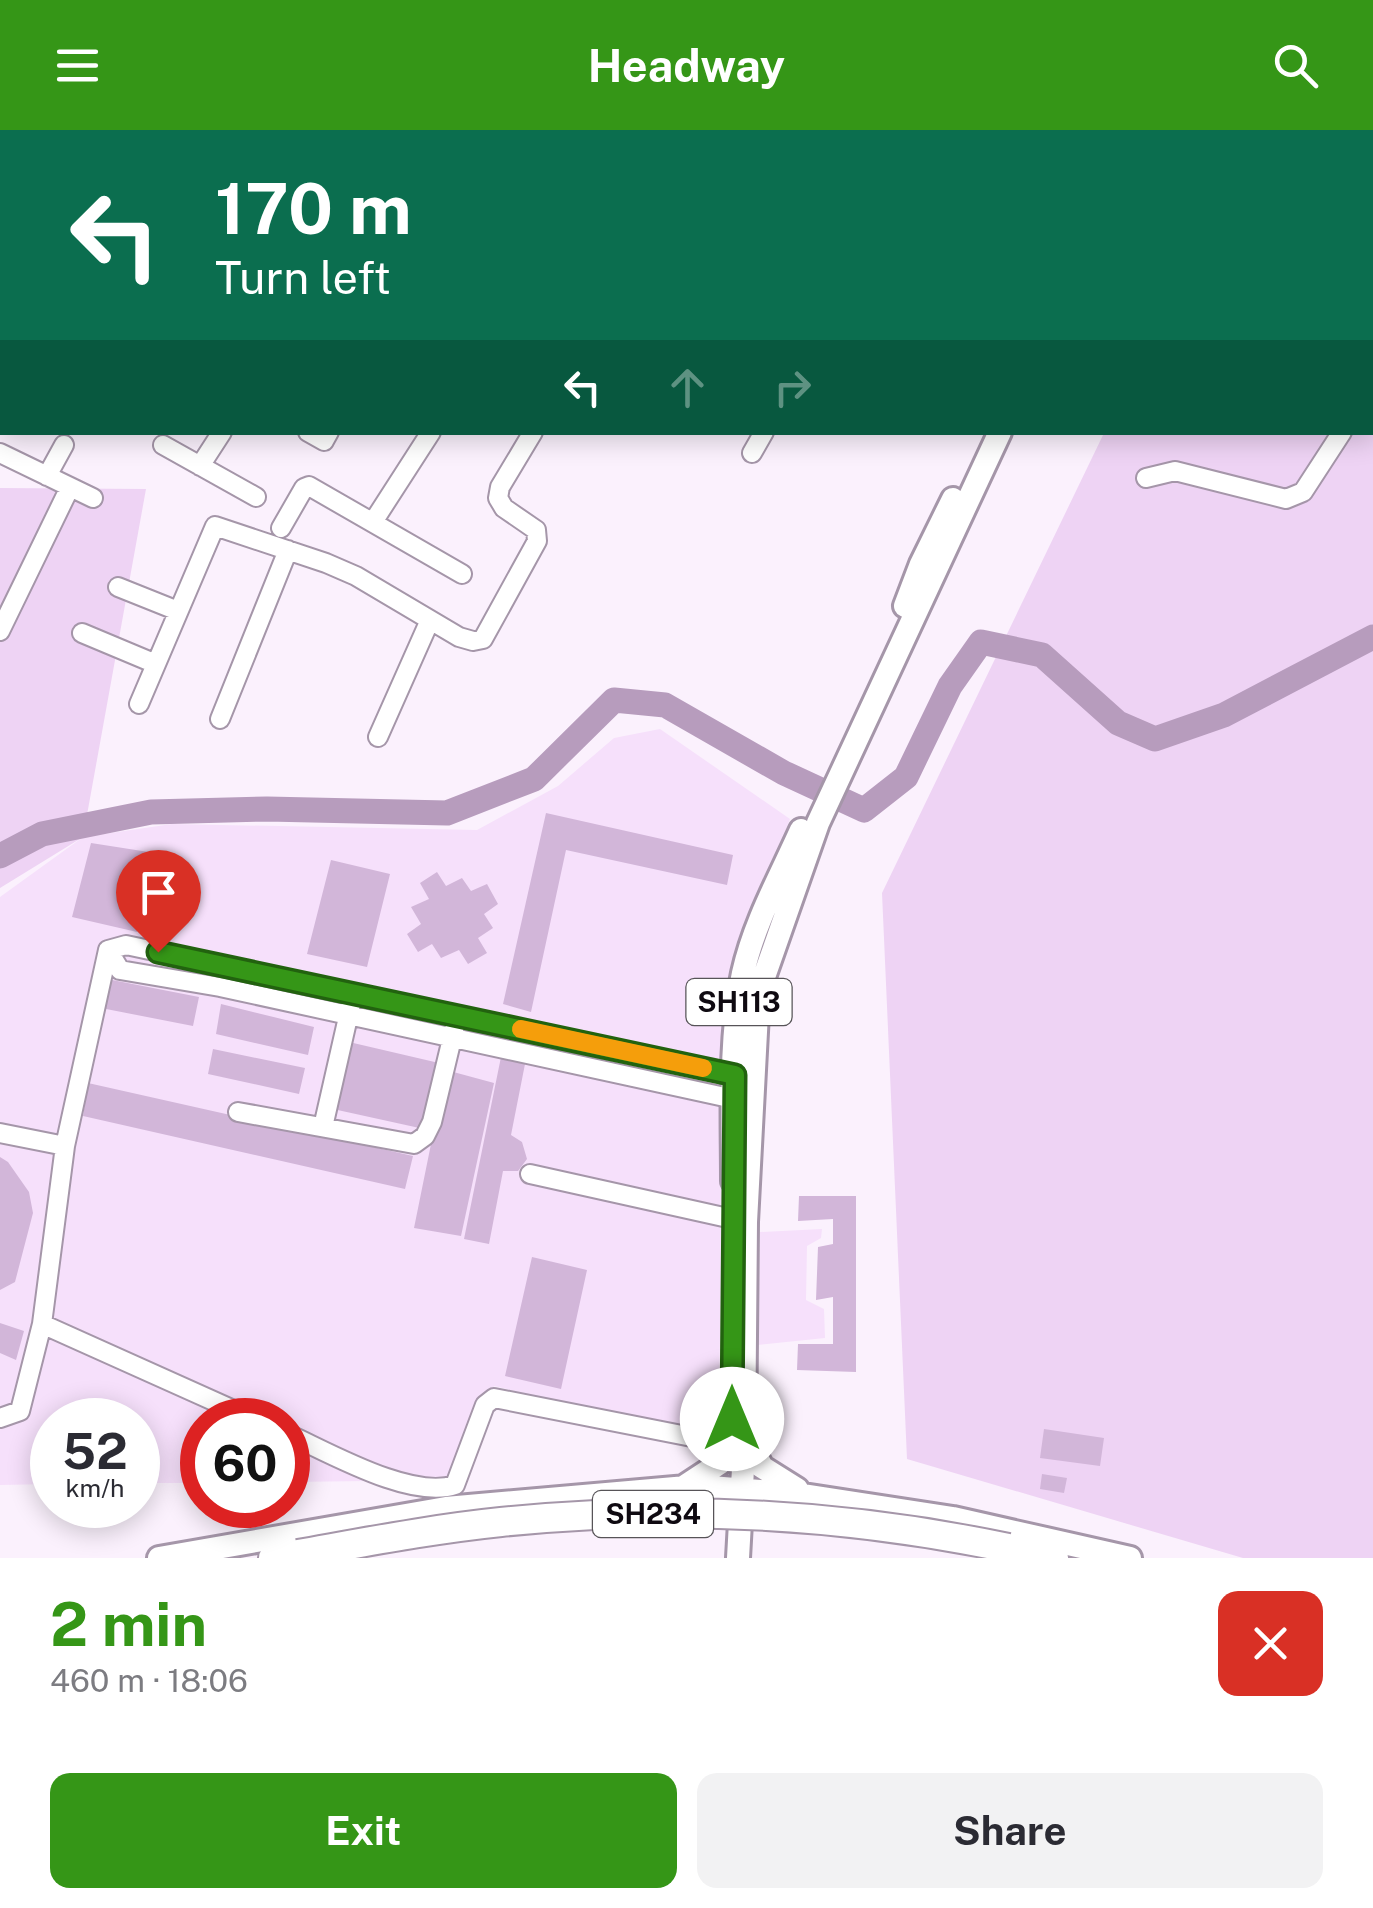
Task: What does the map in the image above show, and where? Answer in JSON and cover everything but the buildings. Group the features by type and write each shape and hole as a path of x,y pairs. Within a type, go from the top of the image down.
{"highway":[{"name":"SH234","path":"286,1556 485,1524 682,1514 846,1522 1054,1558"}],"main road":[{"name":"SH113","path":"826,792 921,564 986,435"},
{"name":"SH113","path":"738,1558 743,1089 738,1009 748,955 999,435"},
{"path":"685,1486 720,1463 739,1437 762,1467 778,1480 814,1496"},
{"path":"159,1558 446,1508 685,1486 814,1496 948,1517 1130,1558"},
{"path":"948,1517 1019,1518 1053,1525 1091,1534 1147,1558"}],"street":[{"path":"200,466 220,435"},
{"path":"373,522 429,435"},
{"path":"139,704 215,526 356,576 459,637 473,641 483,638 537,542 536,530 504,508 498,498 500,487 532,435"},
{"path":"752,453 762,435"},
{"path":"1146,478 1176,471 1286,499 1303,492 1340,435"},
{"path":"48,476 64,444"},
{"path":"163,445 256,498"},
{"path":"2,459 93,498"},
{"path":"281,528 304,488 309,486 462,574"},
{"path":"0,631 70,487"},
{"path":"220,719 288,550"},
{"path":"118,587 178,611"},
{"path":"378,737 430,620"},
{"path":"82,633 156,664"},
{"path":"108,950 126,944 457,1016 743,1089"},
{"path":"108,950 120,970 452,1037 743,1089"},
{"path":"0,1418 20,1410 42,1324 66,1146 108,950"},
{"path":"323,1128 353,994"},
{"path":"238,1112 414,1144 425,1136 432,1122 457,1016"},
{"path":"0,1134 66,1146"},
{"path":"530,1174 739,1221"},
{"path":"42,1324 207,1398"},
{"path":"310,1444 378,1475 445,1488 455,1485 485,1405 494,1398 702,1439"}],"shaded area":[{"path":"1103,435 1373,435 1373,1558 1243,1558 907,1459 882,893"},
{"path":"0,488 146,489 83,837 0,888"},
{"path":"660,729 790,819 727,987 718,1440 494,1386 450,1480 310,1482 310,1398 180,1398 180,1483 160,1483 160,1398 30,1398 30,1484 0,1485 0,897 83,837 172,824 477,830 558,786 614,738"},
{"path":"822,1229 821,1238 807,1246 806,1300 824,1309 825,1338 758,1345 760,1232"}],"waterway":[{"path":"0,856 42,834 151,812 267,809 447,813 534,779 614,700 665,705 784,773 864,810 906,777 950,686 981,642 1042,655 1118,723 1155,739 1224,715 1373,637"}],"slow traffic":[{"path":"521,1029 703,1068"}],"route":[{"path":"158,952 735,1075 732,1419"}]}
